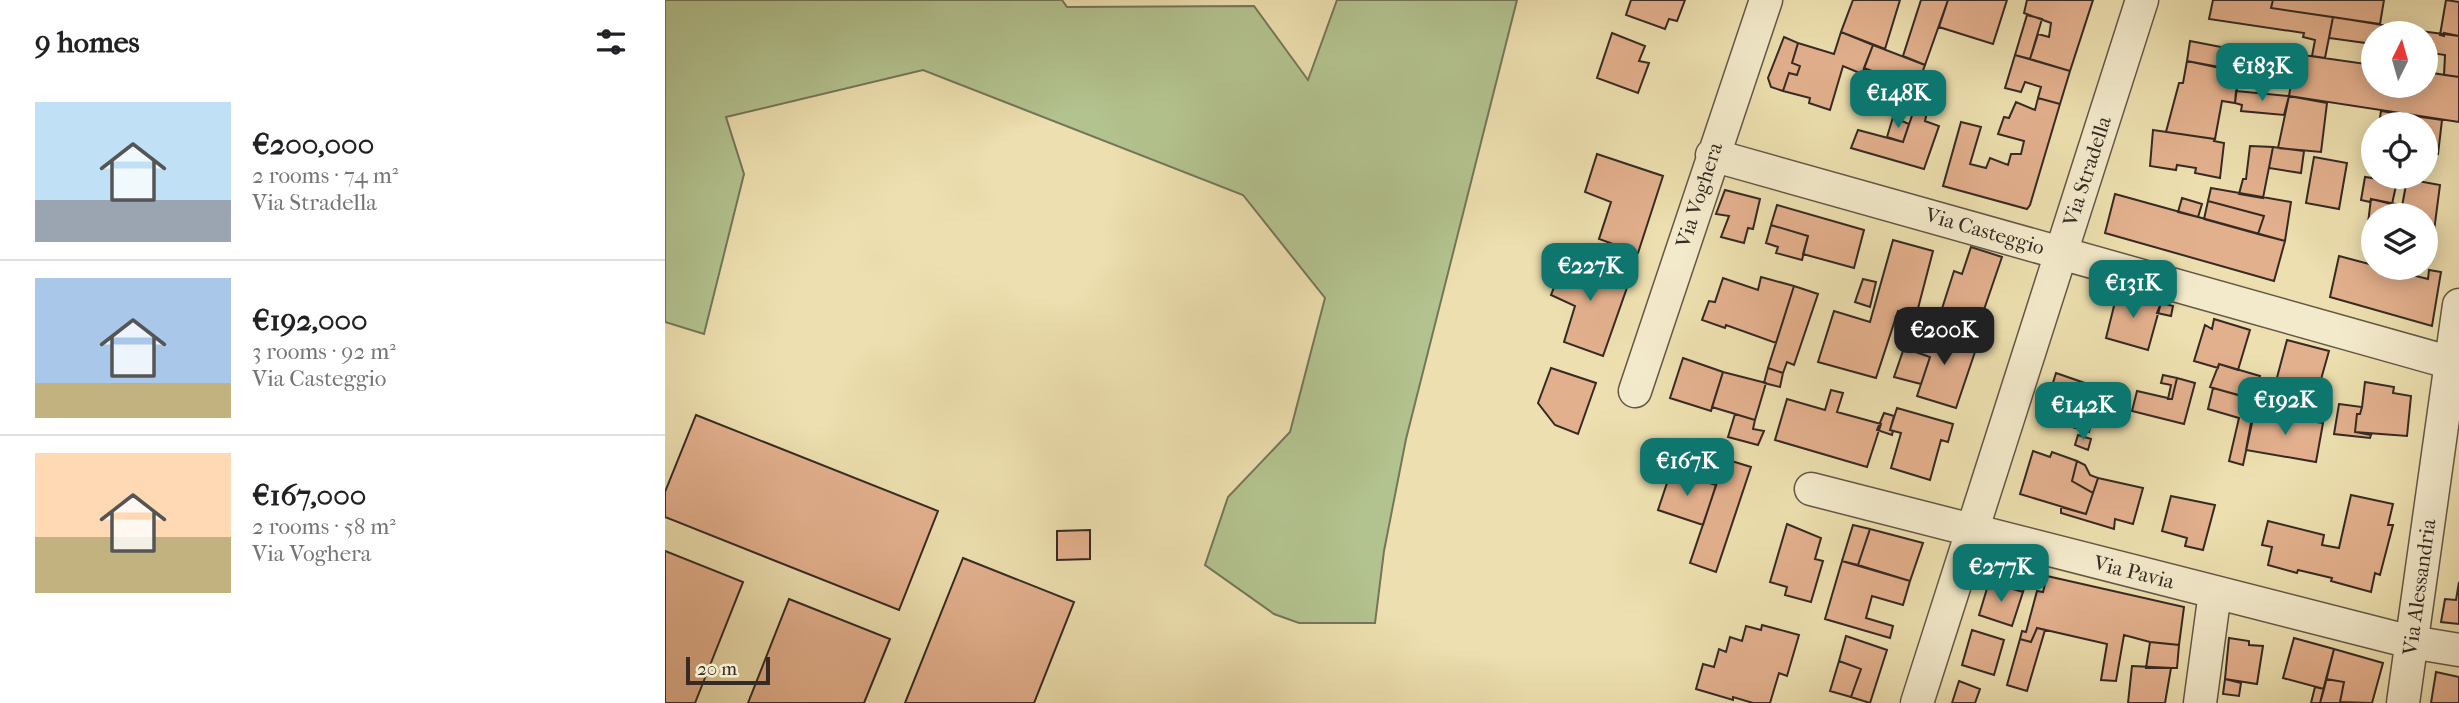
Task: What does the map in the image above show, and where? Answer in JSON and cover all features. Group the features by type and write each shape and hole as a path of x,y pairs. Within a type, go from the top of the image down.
{"street":[{"name":"Via Voghera","path":"1635,391 1766,0"},
{"name":"Via Stradella","path":"1917,703 2142,0"},
{"name":"Via Casteggio","path":"1712,155 2455,364"},
{"name":"Via Alessandria","path":"2403,703 2455,364 2459,305"},
{"name":"Via Pavia","path":"1811,489 2411,642 2459,650"},
{"path":"2200,703 2215,592"}],"green space":[{"path":"665,0 1062,0 1067,7 1254,6 1308,80 1337,0 1517,0 1406,439 1384,551 1375,623 1299,623 1274,614 1205,565 1228,497 1290,432 1325,298 1243,195 923,70 726,117 744,174 704,334 665,322"}],"building":[{"path":"1631,0 1685,0 1677,21 1669,19 1665,29 1626,15"},
{"path":"1853,0 1900,0 1885,49 1841,32"},
{"path":"1921,0 1948,0 1925,65 1903,56"},
{"path":"1948,0 2007,0 1993,44 1939,27"},
{"path":"2027,0 2093,0 2070,71 2030,59 2038,34 2049,37 2051,23 2024,13"},
{"path":"2213,0 2273,0 2271,8 2333,17 2325,58 2312,56 2315,40 2303,37 2304,33 2209,19"},
{"path":"2273,0 2384,0 2380,21 2361,21 2271,8"},
{"path":"2446,0 2459,2 2459,36 2444,33 2444,36 2440,35"},
{"path":"2027,15 2042,19 2030,59 2015,55"},
{"path":"2333,17 2361,22 2361,42 2329,38"},
{"path":"1841,32 1873,45 1862,74 1843,66 1830,110 1809,103 1810,98 1783,91 1789,73 1797,75 1800,66 1792,63 1798,43 1834,54"},
{"path":"1612,33 1645,46 1639,61 1649,63 1638,93 1597,78"},
{"path":"2438,33 2459,36 2459,77 2444,75 2445,55 2438,54"},
{"path":"1784,37 1798,43 1792,63 1800,66 1797,75 1789,73 1783,91 1771,87 1768,78"},
{"path":"2190,41 2247,52 2248,46 2278,51 2273,80 2256,78 2257,74 2187,61"},
{"path":"1873,45 1925,65 1914,94 1896,87 1898,81 1864,68"},
{"path":"2278,51 2296,54 2291,82 2273,80"},
{"path":"2296,54 2361,63 2361,98 2438,98 2438,74 2459,77 2459,122 2438,119 2438,112 2394,112 2289,96"},
{"path":"2015,55 2070,71 2060,104 2038,98 2041,87 2025,82 2021,92 2005,88"},
{"path":"2187,61 2239,72 2235,103 2222,101 2215,139 2166,132 2179,83 2183,83"},
{"path":"1916,90 1941,98 1935,114 1927,112 1925,121 1939,126 1924,169 1851,148 1858,130 1903,142 1919,95 1914,94"},
{"path":"2236,91 2289,96 2284,115 2241,111 2242,105 2235,103"},
{"path":"2289,96 2327,103 2321,152 2278,148"},
{"path":"2038,98 2060,104 2027,209 1943,186 1961,122 1981,127 1970,164 1986,168 1990,158 2008,165 2011,154 2021,154 2024,141 1998,134 2004,117 2009,118 2016,102 2035,110"},
{"path":"1893,117 1909,124 1903,142 1887,137"},
{"path":"2438,119 2442,120 2438,154"},
{"path":"2153,130 2215,139 2214,141 2224,143 2220,178 2195,173 2196,168 2177,165 2176,170 2150,166"},
{"path":"2250,146 2273,147 2263,198 2239,194 2243,179 2246,179"},
{"path":"2273,147 2304,151 2301,173 2269,168"},
{"path":"1597,154 1663,176 1638,253 1599,239 1611,202 1585,192"},
{"path":"2314,157 2347,163 2339,209 2306,203"},
{"path":"2440,185 2438,203 2403,203 2405,189 2438,189"},
{"path":"2211,188 2291,202 2285,241 2258,234 2264,216 2208,201"},
{"path":"2363,189 2395,189 2392,203 2361,200"},
{"path":"1725,190 1760,199 1753,229 1748,228 1744,243 1721,237 1729,216 1716,214"},
{"path":"2115,194 2285,241 2274,281 2105,233"},
{"path":"2182,198 2202,204 2198,217 2178,212"},
{"path":"2371,199 2391,203 2370,203"},
{"path":"2208,201 2264,216 2258,234 2204,219"},
{"path":"1777,205 1864,230 1854,268 1803,254 1808,236 1771,225"},
{"path":"1771,225 1808,236 1802,260 1776,253 1778,247 1766,243"},
{"path":"1893,240 1933,251 1916,316 1898,311 1876,378 1818,362 1834,311 1870,322"},
{"path":"1570,245 1593,252 1589,265 1566,257"},
{"path":"1971,247 2002,257 1977,330 1939,318 1954,271 1962,274"},
{"path":"2339,256 2361,262 2361,280 2438,280 2438,272 2441,272 2432,326 2330,297"},
{"path":"1566,257 1630,279 1603,356 1564,342 1575,306 1551,295"},
{"path":"1761,277 1794,286 1776,343 1726,325 1725,328 1702,320 1709,301 1715,302 1723,278 1758,290"},
{"path":"1863,279 1876,282 1870,307 1855,302"},
{"path":"1794,286 1818,294 1794,365 1787,362 1783,373 1768,368"},
{"path":"2118,290 2161,303 2148,350 2106,338"},
{"path":"2161,303 2173,306 2171,316 2157,313"},
{"path":"2214,319 2250,330 2238,370 2194,361 2205,325 2212,329"},
{"path":"1919,328 1977,346 1956,408 1917,396 1930,357 1914,351"},
{"path":"2287,340 2329,351 2316,397 2275,385"},
{"path":"1904,348 1930,357 1921,384 1894,377"},
{"path":"1683,358 1723,372 1711,411 1670,398"},
{"path":"2219,364 2260,376 2255,400 2210,387"},
{"path":"1551,368 1596,383 1578,434 1555,425 1538,403"},
{"path":"1768,368 1783,373 1780,387 1764,383"},
{"path":"1723,372 1766,383 1755,420 1712,407"},
{"path":"2056,373 2102,389 2089,432 2042,418"},
{"path":"2163,375 2177,378 2172,399 2168,399 2171,385 2161,383"},
{"path":"2177,378 2195,383 2184,424 2132,411 2137,391 2172,399"},
{"path":"2365,382 2394,387 2393,393 2411,396 2407,436 2355,432"},
{"path":"2213,388 2257,400 2243,465 2229,461 2239,418 2208,409"},
{"path":"1831,390 1843,393 1837,412 1881,424 1867,467 1775,440 1787,399 1825,410"},
{"path":"2339,404 2362,407 2360,414 2357,414 2355,432 2371,435 2370,438 2334,434"},
{"path":"1897,408 1953,424 1948,442 1941,440 1930,480 1891,468 1901,433 1890,430"},
{"path":"2253,412 2323,423 2316,462 2246,450"},
{"path":"1884,413 1894,416 1890,430 1893,431 1892,435 1877,430"},
{"path":"1735,414 1755,420 1753,429 1764,431 1758,445 1728,437"},
{"path":"696,415 938,511 899,610 665,517 665,492"},
{"path":"2078,435 2091,439 2088,450 2075,445"},
{"path":"2033,451 2050,457 2052,452 2077,461 2072,481 2093,493 2086,514 2020,494"},
{"path":"1725,459 1751,467 1716,572 1690,563"},
{"path":"2077,461 2085,465 2090,475 2098,478 2093,493 2072,481"},
{"path":"1671,471 1716,485 1703,525 1658,510"},
{"path":"2098,478 2143,488 2133,524 2115,519 2114,529 2061,513 2061,507 2086,514"},
{"path":"2351,495 2393,504 2388,525 2393,525 2380,575 2375,573 2371,592 2331,581 2332,578 2268,565 2272,547 2262,545 2268,521 2324,535 2322,545 2339,548"},
{"path":"2171,496 2215,505 2203,550 2185,546 2187,538 2162,531"},
{"path":"1787,524 1821,538 1815,559 1823,561 1811,602 1785,595 1787,587 1770,582"},
{"path":"1853,525 1870,529 1858,565 1842,561"},
{"path":"1870,529 1923,543 1910,581 1858,565"},
{"path":"1090,530 1090,559 1057,560 1057,531"},
{"path":"665,551 743,582 695,703 665,703"},
{"path":"963,558 1074,602 1034,703 905,703"},
{"path":"1842,561 1910,581 1903,605 1872,596 1866,618 1893,626 1890,638 1825,619"},
{"path":"1995,561 2030,570 2023,592 1989,582"},
{"path":"2047,576 2184,607 2179,645 2150,642 2124,635 2116,681 2101,680 2107,644 2037,628 2031,642 2020,639 2022,631 2026,632 2037,591 2043,592"},
{"path":"1989,582 2023,592 2012,626 1979,615"},
{"path":"2459,582 2459,624 2441,622 2445,599 2456,600"},
{"path":"789,599 890,639 864,703 748,703"},
{"path":"1762,625 1799,635 1787,676 1779,673 1770,703 1753,703 1733,697 1733,700 1696,689 1703,664 1714,667 1719,649 1726,652 1730,637 1742,641 1746,626 1761,630"},
{"path":"2037,628 2045,630 2027,691 2007,685 2020,639 2031,642"},
{"path":"1972,630 2004,640 1994,675 1962,665"},
{"path":"1846,636 1887,650 1870,703 1851,697 1861,669 1839,661"},
{"path":"2229,638 2249,641 2249,645 2263,646 2257,684 2225,679"},
{"path":"2294,638 2334,649 2324,689 2283,678"},
{"path":"2150,642 2179,645 2177,668 2146,668"},
{"path":"2334,649 2383,663 2372,703 2340,702 2344,682 2326,679"},
{"path":"1839,661 1861,669 1851,697 1830,691"},
{"path":"2132,666 2171,668 2165,703 2128,703"},
{"path":"2436,672 2459,677 2459,703 2431,703"},
{"path":"2225,679 2241,683 2239,696 2223,694"},
{"path":"2326,679 2344,682 2340,702 2343,703 2320,703"},
{"path":"1959,681 1980,689 1975,703 1952,703"},
{"path":"2315,687 2324,689 2320,703 2311,703"}]}
